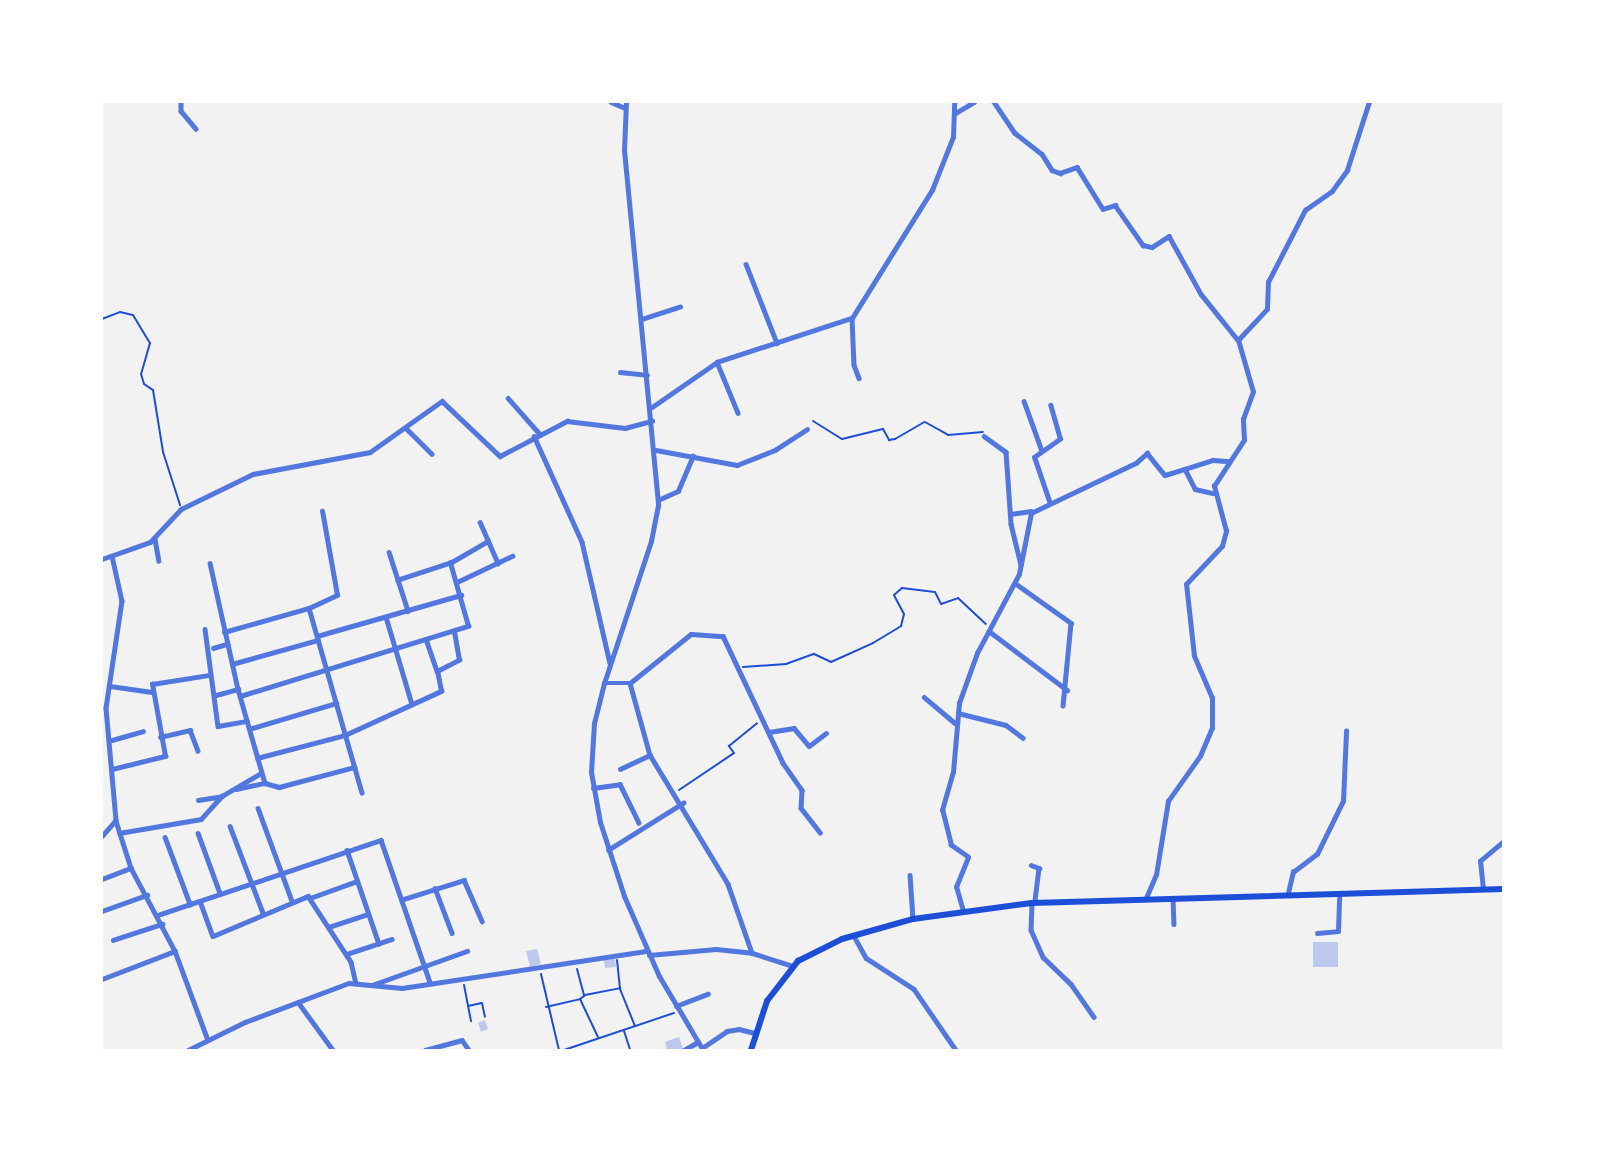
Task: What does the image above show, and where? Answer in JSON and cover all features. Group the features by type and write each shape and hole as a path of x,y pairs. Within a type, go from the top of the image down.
{"main road":[{"path":"751,1051 767,1001 793,966 814,951 895,923 963,911 1033,903 1503,888"}],"street":[{"path":"181,102 181,111 196,129"},
{"path":"611,102 626,105 624,150 652,407 658,500 652,541 604,683 590,754 592,788 608,850 648,953 676,1009 703,1049 726,1031 739,1029 755,1033"},
{"path":"859,378 854,365 852,318 932,190 953,137 954,102"},
{"path":"954,114 974,102"},
{"path":"994,102 1015,133 1042,154 1054,172 1077,166 1103,209 1115,205 1143,245 1152,247 1169,236 1200,294 1238,340 1253,391 1243,419 1244,440 1229,461 1213,493 1226,524 1222,546 1186,588 1194,656 1212,698 1212,728 1205,749 1168,801 1156,875 1146,898"},
{"path":"1238,340 1266,309 1268,282 1305,210 1332,191 1347,170 1369,102"},
{"path":"746,264 777,343"},
{"path":"642,319 680,307"},
{"path":"652,407 717,362 852,318"},
{"path":"717,362 738,413"},
{"path":"620,372 648,376"},
{"path":"508,398 537,435 582,542 611,664"},
{"path":"102,559 155,539 181,509 262,471 370,452 407,429 442,401 500,456 567,421 625,428 652,420"},
{"path":"1024,401 1042,451"},
{"path":"1049,501 1034,460 1061,437 1050,405"},
{"path":"407,429 432,454"},
{"path":"656,450 743,463 807,429"},
{"path":"984,436 1006,449 1010,514 1021,566"},
{"path":"1010,514 1032,511 1049,501 1136,464 1146,453 1165,475 1213,460 1229,461"},
{"path":"658,500 678,491 693,456"},
{"path":"1185,470 1195,489 1213,493"},
{"path":"224,632 309,608 337,593 323,511"},
{"path":"963,911 956,887 968,857 951,845 942,810 953,772 956,724 990,629 1015,583 1032,511"},
{"path":"480,522 498,562"},
{"path":"155,539 159,561"},
{"path":"398,580 450,563 488,541"},
{"path":"389,552 408,611"},
{"path":"112,556 122,601 106,708 112,740 116,821 131,868 175,951 208,1040"},
{"path":"457,582 512,556"},
{"path":"210,563 238,689 265,783"},
{"path":"240,696 454,632 469,623 450,563"},
{"path":"1015,583 1071,623 1067,690 1063,706"},
{"path":"232,664 461,595"},
{"path":"309,608 362,793"},
{"path":"386,617 412,704"},
{"path":"205,629 209,675 216,695 220,727 247,721"},
{"path":"990,629 1067,690"},
{"path":"437,671 459,660 454,632"},
{"path":"604,683 630,683 697,632 723,636 742,667 769,732 802,790 801,808 820,832"},
{"path":"257,758 345,735 440,691 437,671 426,639"},
{"path":"212,648 227,644"},
{"path":"112,769 165,756 152,692 155,682 209,675"},
{"path":"630,683 650,755 676,792 729,884 752,953"},
{"path":"110,686 152,692"},
{"path":"216,695 238,689"},
{"path":"924,697 956,724"},
{"path":"249,729 336,704"},
{"path":"958,713 1006,725 1023,738"},
{"path":"769,732 794,728 809,746 826,733"},
{"path":"160,737 190,730 198,751"},
{"path":"112,740 143,731"},
{"path":"1288,893 1293,872 1317,854 1343,801 1346,731"},
{"path":"620,769 650,755"},
{"path":"236,789 265,783 279,788 355,767"},
{"path":"120,833 194,821 222,796 261,773"},
{"path":"592,788 620,785 639,823"},
{"path":"198,800 222,796"},
{"path":"608,850 682,803"},
{"path":"258,807 292,901"},
{"path":"102,836 116,821"},
{"path":"230,826 263,913"},
{"path":"198,833 220,893"},
{"path":"165,837 190,904"},
{"path":"1483,889 1480,861 1503,841"},
{"path":"158,915 347,850 384,842 430,982"},
{"path":"347,850 379,944"},
{"path":"1031,865 1039,868 1031,930 1043,957 1071,984 1094,1017"},
{"path":"102,879 131,868"},
{"path":"910,875 911,920"},
{"path":"200,901 213,936 292,901 310,898 357,881"},
{"path":"404,899 466,881 482,921"},
{"path":"435,888 452,933"},
{"path":"1317,933 1338,931 1339,893"},
{"path":"102,911 147,895"},
{"path":"1172,897 1174,924"},
{"path":"310,898 347,954 356,983"},
{"path":"329,927 368,914"},
{"path":"113,940 162,924"},
{"path":"854,936 866,958 914,989 956,1051"},
{"path":"347,954 392,939"},
{"path":"188,1051 298,1002 356,983 402,988 540,967 575,959 698,949 752,953 793,966"},
{"path":"102,979 175,951"},
{"path":"371,985 467,951"},
{"path":"676,1009 708,995"},
{"path":"298,1002 333,1051"},
{"path":"425,1051 462,1040 469,1051"},
{"path":"684,1051 698,1042"}],"path":[{"path":"102,319 120,313 135,319 150,345 141,367 142,380 153,390 163,452 181,509"},
{"path":"813,421 842,439 883,429 889,440 895,439 925,422 948,435 980,429 984,436"},
{"path":"742,667 786,664 814,654 831,662 873,643 901,625 904,614 894,595 902,588 935,592 941,604 959,599 990,629"},
{"path":"676,792 734,753 729,746 763,720"},
{"path":"617,955 620,989 635,1027"},
{"path":"575,959 584,996"},
{"path":"540,967 545,1007 559,1051"},
{"path":"463,977 471,1021"},
{"path":"545,1007 620,989"},
{"path":"580,999 598,1038"},
{"path":"467,1007 482,1003 485,1017"},
{"path":"565,1051 635,1027 676,1009"},
{"path":"624,1030 630,1051"}],"building":[{"path":"1313,942 1338,942 1338,967 1313,967"},
{"path":"537,949 541,964 530,967 526,951"},
{"path":"615,959 616,967 605,968 604,960"},
{"path":"485,1020 488,1029 481,1032 478,1023"},
{"path":"679,1037 683,1049 667,1050 665,1042"}]}
